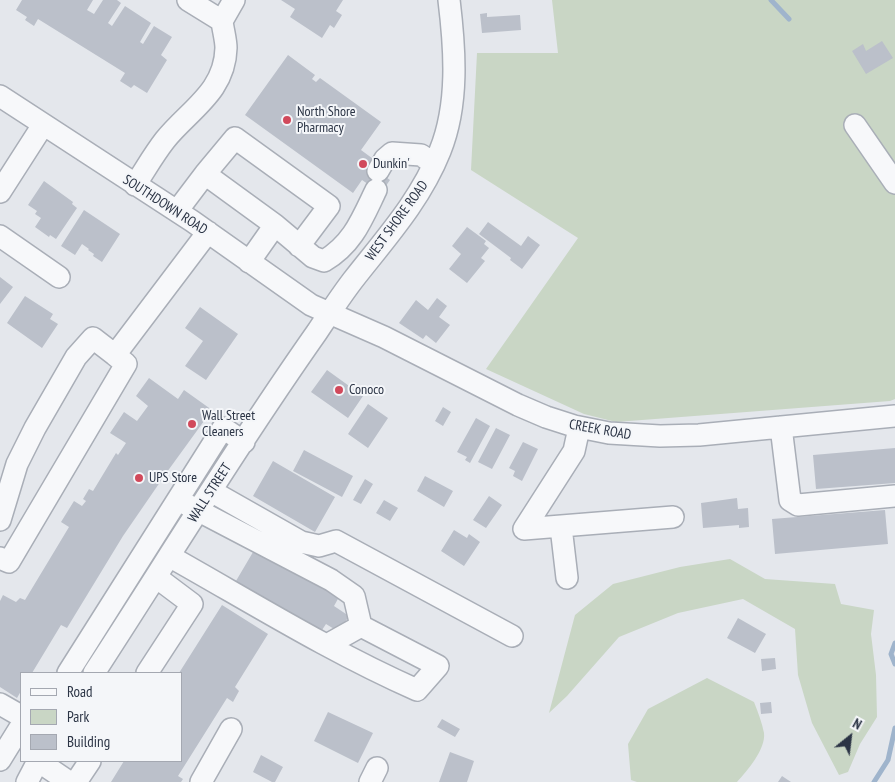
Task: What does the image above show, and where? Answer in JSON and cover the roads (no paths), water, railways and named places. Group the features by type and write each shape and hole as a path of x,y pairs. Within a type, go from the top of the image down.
{"street":[{"path":"188,0 222,21"},
{"path":"135,185 166,139 200,106 216,85 223,66 226,48 222,21 234,0"},
{"name":"WEST SHORE ROAD","path":"329,314 408,210 432,170 445,136 452,100 453,39 449,0"},
{"name":"SOUTHDOWN ROAD","path":"0,96 177,211 299,298 329,314"},
{"path":"0,192 42,125"},
{"path":"855,125 895,183"},
{"path":"177,211 235,138 329,206 299,246"},
{"path":"205,174 275,225 313,257 324,261 339,252 362,220 385,159 392,153 421,155 432,170"},
{"path":"249,262 275,225"},
{"path":"115,355 208,232"},
{"path":"0,236 60,277"},
{"name":"CREEK ROAD","path":"329,314 384,337 532,412 579,428 626,436 660,436 895,416"},
{"name":"WALL STREET","path":"82,671 152,583 329,314"},
{"path":"0,520 17,464 35,428 76,357 93,338 126,364 9,562 0,558"},
{"path":"781,427 790,500 798,505 895,496"},
{"path":"82,671 130,575 223,428 244,442"},
{"path":"579,428 574,451 524,529 673,517"},
{"path":"211,491 301,542 319,546 336,541 512,636"},
{"path":"169,556 327,645 417,690 438,666 361,626 354,596 331,580 178,500"},
{"path":"561,527 567,578"},
{"path":"130,575 152,583 192,604 148,672"},
{"path":"327,645 361,626"},
{"path":"0,704 20,715"},
{"path":"0,760 20,728"},
{"path":"201,782 232,729"},
{"path":"27,782 37,762"},
{"path":"39,762 68,782"},
{"path":"76,782 89,762"}],"waterway":[{"path":"771,0 789,19"},
{"path":"895,643 891,654 895,664"},
{"path":"874,782 888,760 895,728"}],"place":[{"name":"North Shore Pharmacy","path":"287,120"},
{"name":"Dunkin'","path":"363,164"},
{"name":"Conoco","path":"339,390"},
{"name":"Wall Street Cleaners","path":"192,424"},
{"name":"UPS Store","path":"139,478"}]}
